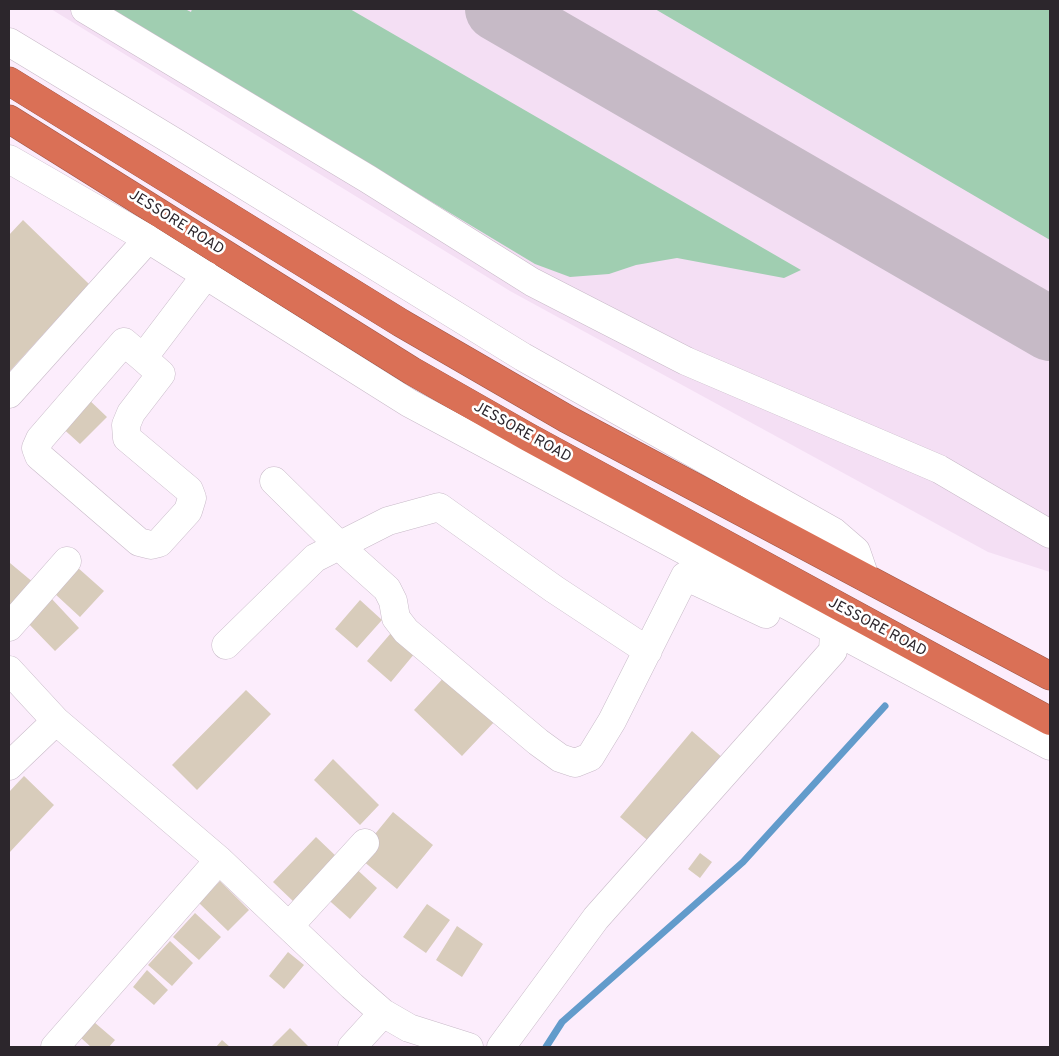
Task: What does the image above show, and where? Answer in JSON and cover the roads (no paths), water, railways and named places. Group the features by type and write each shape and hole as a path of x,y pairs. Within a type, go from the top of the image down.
{"highway":[{"path":"9,81 401,323 567,419 1050,676"},
{"name":"JESSORE ROAD","path":"9,119 412,371 528,437 836,631 1050,721"}],"street":[{"path":"85,9 368,179 532,282 686,360 939,469 1050,534"},
{"path":"9,42 523,357 834,532 856,551 865,577"},
{"path":"9,159 148,238 409,404 1050,746"},
{"path":"9,394 148,238"},
{"path":"142,358 206,275"},
{"path":"124,342 142,358 161,374 131,413 126,425 128,438 189,490 192,498 188,511 159,543 151,545 139,542 39,456 36,448 40,439 124,342"},
{"path":"274,481 387,589 393,601 396,618 406,630 538,742 560,758 575,763 590,757 612,721 686,576 764,613 836,631"},
{"path":"226,645 315,558 388,521 439,507 554,589 648,651"},
{"path":"9,627 67,561"},
{"path":"501,1047 596,918 836,631"},
{"path":"9,670 56,721 219,860 383,1013 409,1028 469,1047"},
{"path":"9,766 56,721"},
{"path":"290,925 364,843"},
{"path":"67,1043 219,860"},
{"path":"352,1047 383,1013"}],"waterway":[{"path":"546,1047 562,1022 743,862 885,706"}]}
